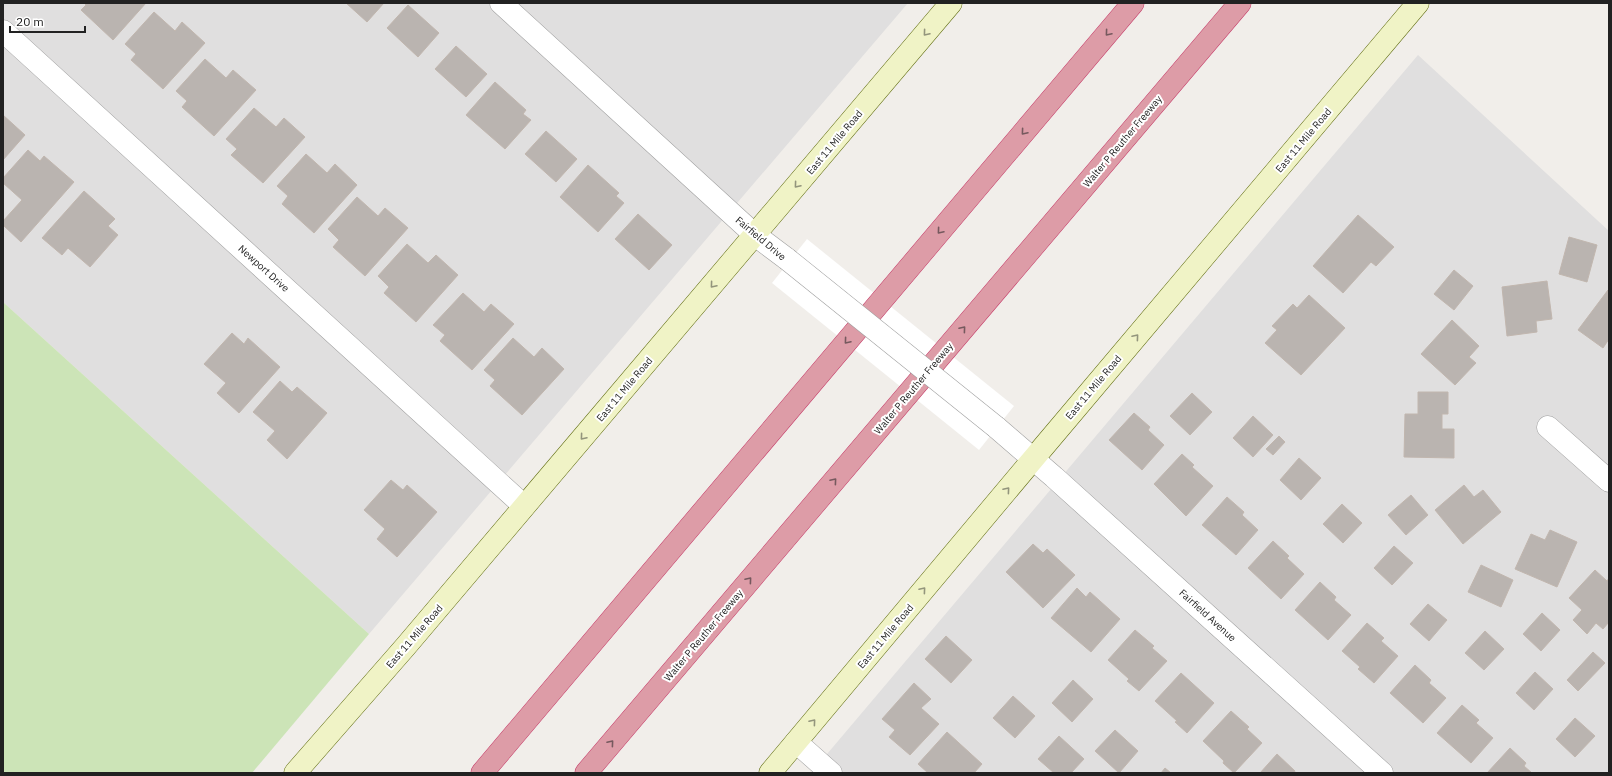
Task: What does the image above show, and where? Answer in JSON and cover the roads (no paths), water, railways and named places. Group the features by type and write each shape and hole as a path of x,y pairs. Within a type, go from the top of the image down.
{"highway":[{"path":"482,773 1133,3"},
{"name":"Walter P Reuther Freeway","path":"586,773 1240,3"}],"main road":[{"name":"East 11 Mile Road","path":"295,773 406,646 951,3"},
{"name":"East 11 Mile Road","path":"770,773 1418,3"}],"street":[{"name":"Fairfield Drive","path":"501,3 755,234 1034,458"},
{"name":"Newport Drive","path":"3,31 524,506"},
{"path":"1548,427 1609,481"},
{"name":"Fairfield Avenue","path":"1034,458 1382,773"},
{"path":"796,742 831,773"}]}
